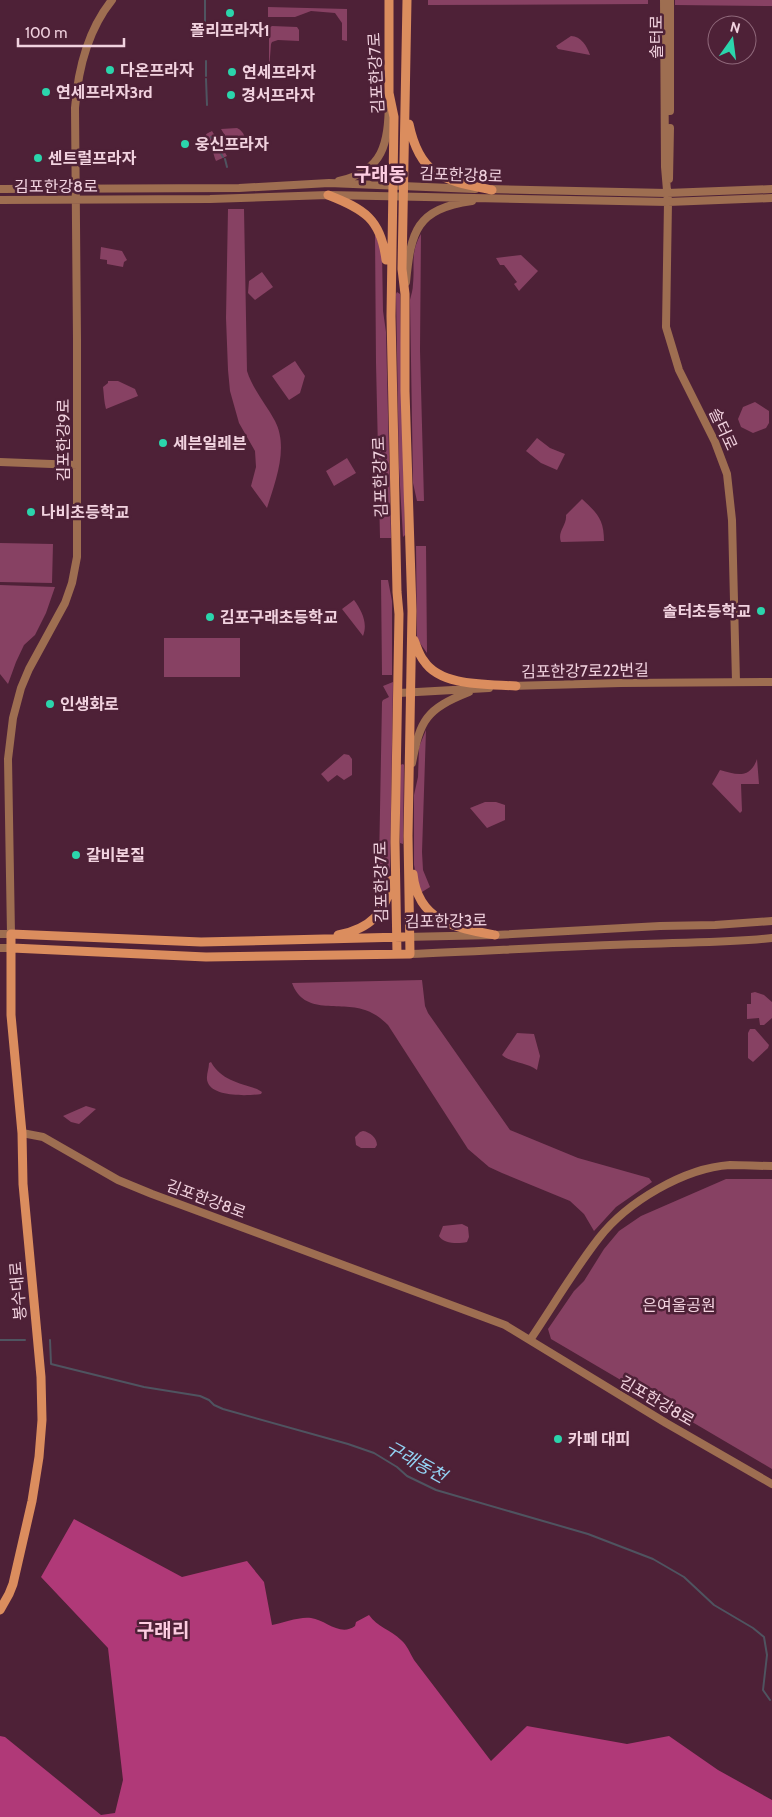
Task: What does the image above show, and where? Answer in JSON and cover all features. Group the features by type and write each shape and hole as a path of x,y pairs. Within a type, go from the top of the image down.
{"main road":[{"name":"김포한강7로","path":"389,0 389,93 394,117 390,316 399,614 395,842 404,937 410,954"},
{"name":"김포한강7로","path":"397,954 404,937 412,632 402,269 407,0"},
{"path":"406,102 414,147 425,164 441,177 492,194"},
{"path":"328,195 354,205 366,214 380,234 386,260 390,316"},
{"path":"412,632 425,663 432,671 454,680 516,686"},
{"path":"408,836 413,879 418,894 426,908 436,918 448,925 495,935"},
{"path":"308,940 352,932 365,926 376,916 386,903 390,888 395,842"},
{"name":"김포한강3로","path":"11,934 202,942 404,937"},
{"name":"봉수대로","path":"0,1610 13,1584 32,1501 41,1436 41,1377 24,1193 22,1133 11,1015 11,934"},
{"name":"김포한강3로","path":"12,948 206,957 410,954"}],"street":[{"name":"김포한강9로","path":"11,934 8,759 12,718 29,669 58,618 72,583 77,557 75,122 77,87 86,48 97,23 112,0"},
{"name":"솔터로","path":"664,0 665,167 668,202 666,327 679,370 720,454 730,488 736,682"},
{"name":"솔터로","path":"667,193 670,170 670,0"},
{"path":"329,183 352,178 366,171 374,164 382,151 388,125 389,93"},
{"name":"김포한강8로","path":"0,189 229,188 329,183 403,191 668,202 772,198"},
{"name":"김포한강8로","path":"492,194 667,193 772,189"},
{"name":"김포한강8로","path":"0,200 210,199 328,195 392,190"},
{"path":"404,294 409,252 414,235 428,216 439,208 492,194"},
{"path":"0,462 77,465"},
{"name":"김포한강7로22번길","path":"399,693 516,686 772,682"},
{"path":"409,783 418,735 423,722 439,707 458,696 476,689"},
{"name":"김포한강3로","path":"404,937 495,935 772,921"},
{"name":"김포한강3로","path":"0,934 11,934"},
{"name":"김포한강3로","path":"410,954 744,941 772,938"},
{"name":"김포한강3로","path":"0,948 12,948"},
{"name":"김포한강8로","path":"22,1133 43,1137 118,1180 152,1194 505,1325 666,1423 772,1484"},
{"path":"530,1340 599,1238 626,1210 687,1175 729,1166 772,1166"}],"green space":[{"path":"428,0 648,0 648,4 428,5"},
{"path":"675,0 772,0 772,6 675,5"},
{"path":"268,7 347,9 347,41 342,40 342,23 335,13 311,11 295,17 268,17"},
{"path":"272,26 297,27 299,30 299,41 278,40 272,42 269,70 269,28"},
{"path":"571,36 575,36 583,42 590,55 558,49 556,46"},
{"path":"237,128 243,133 246,146 235,152 221,129"},
{"path":"212,131 227,156 216,161 210,142 205,140 206,135"},
{"path":"228,209 244,209 247,371 256,391 275,421 281,442 277,476 267,508 251,486 256,467 255,451 239,423 230,391 226,318"},
{"path":"375,234 382,252 391,538 380,538"},
{"path":"421,234 420,350 424,501 417,501 413,483 410,300 413,286 415,247"},
{"path":"101,247 122,251 127,260 124,262 123,267 107,264 107,260 100,259"},
{"path":"521,255 538,271 519,291 514,284 517,282 504,265 500,265 496,258"},
{"path":"262,272 273,287 255,300 248,293 249,281"},
{"path":"397,292 400,294 405,535 403,537 399,468"},
{"path":"295,361 305,376 300,393 289,400 272,376"},
{"path":"108,381 118,381 135,389 138,396 106,409 103,387"},
{"path":"755,402 769,411 769,423 766,428 753,433 741,427 738,419 743,407"},
{"path":"537,438 550,448 565,454 557,470 541,463 526,451"},
{"path":"347,458 356,473 334,486 326,471"},
{"path":"582,499 599,517 603,527 604,541 561,542 560,535 566,515"},
{"path":"0,543 53,544 52,583 0,582"},
{"path":"416,546 426,546 427,653 417,639"},
{"path":"381,580 388,580 392,601 392,675 382,675"},
{"path":"0,585 55,587 46,613 35,635 24,645 8,684 0,674"},
{"path":"354,600 363,617 365,626 363,636 342,609"},
{"path":"164,638 240,638 240,677 164,677"},
{"path":"393,682 390,870 383,899 374,894 379,864 382,702 389,697 383,686"},
{"path":"426,730 422,852 423,870 430,887 422,892 418,886 414,865 414,795 418,777 419,747"},
{"path":"344,754 349,755 352,759 352,775 344,780 337,775 328,782 321,774"},
{"path":"757,759 759,784 741,784 742,811 740,813 712,784 720,770 737,774 747,773 751,770"},
{"path":"403,764 403,844 400,843 400,765"},
{"path":"485,802 496,802 505,805 505,820 487,828 470,808"},
{"path":"422,980 425,1006 428,1013 510,1130 578,1158 649,1178 652,1182 616,1207 594,1231 584,1214 570,1201 489,1167 468,1149 383,1020 365,1010 314,1004 305,1000 292,983"},
{"path":"755,992 764,995 772,1002 772,1018 764,1025 760,1025 759,1018 747,1019 747,1004 751,1004 751,993"},
{"path":"750,1029 755,1029 769,1045 753,1062 748,1058 748,1033"},
{"path":"517,1033 534,1034 540,1056 537,1070 502,1055"},
{"path":"211,1062 225,1077 257,1089 262,1092 261,1094 232,1094 211,1088 207,1078 209,1063"},
{"path":"86,1106 96,1109 79,1124 71,1122 63,1116"},
{"path":"363,1131 371,1134 377,1142 375,1148 361,1148 356,1145 355,1137"},
{"name":"은여울공원","path":"726,1179 772,1179 772,1469 551,1339 548,1329 574,1291 584,1281 604,1249 619,1231 641,1216"},
{"path":"462,1224 468,1227 469,1237 467,1242 448,1242 439,1236 443,1226"}],"shaded area":[{"path":"74,1519 182,1577 247,1561 264,1582 272,1625 307,1618 317,1619 344,1630 355,1626 356,1622 369,1615 376,1623 405,1644 414,1660 491,1761 527,1726 627,1744 669,1736 718,1770 772,1800 772,1817 0,1817 0,1736 5,1737 101,1815 115,1813 123,1780 108,1648 41,1577"}],"waterway":[{"path":"205,0 205,31"},
{"path":"206,61 206,76"},
{"path":"206,79 207,105"},
{"path":"211,137 223,157"},
{"path":"225,159 227,167"},
{"name":"구래동천","path":"0,1340 25,1340"},
{"name":"구래동천","path":"50,1340 51,1364 144,1387 200,1396 223,1409 374,1453 397,1467 407,1476 436,1490 588,1534 653,1559 684,1577 714,1605 753,1628 764,1637 767,1655 763,1690 770,1700"}],"place":[{"name":"폴리프라자1","path":"230,13"},
{"name":"다온프라자","path":"110,70"},
{"name":"연세프라자","path":"232,72"},
{"name":"연세프라자3rd","path":"46,92"},
{"name":"경서프라자","path":"231,95"},
{"name":"웅신프라자","path":"185,144"},
{"name":"센트럴프라자","path":"38,158"},
{"name":"세븐일레븐","path":"163,443"},
{"name":"나비초등학교","path":"31,512"},
{"name":"솔터초등학교","path":"761,611"},
{"name":"김포구래초등학교","path":"210,617"},
{"name":"인생화로","path":"50,704"},
{"name":"갈비본질","path":"76,855"},
{"name":"카페 대피","path":"558,1439"}],"district":[{"name":"구래동","path":"380,174"},
{"name":"구래리","path":"163,1630"}]}
